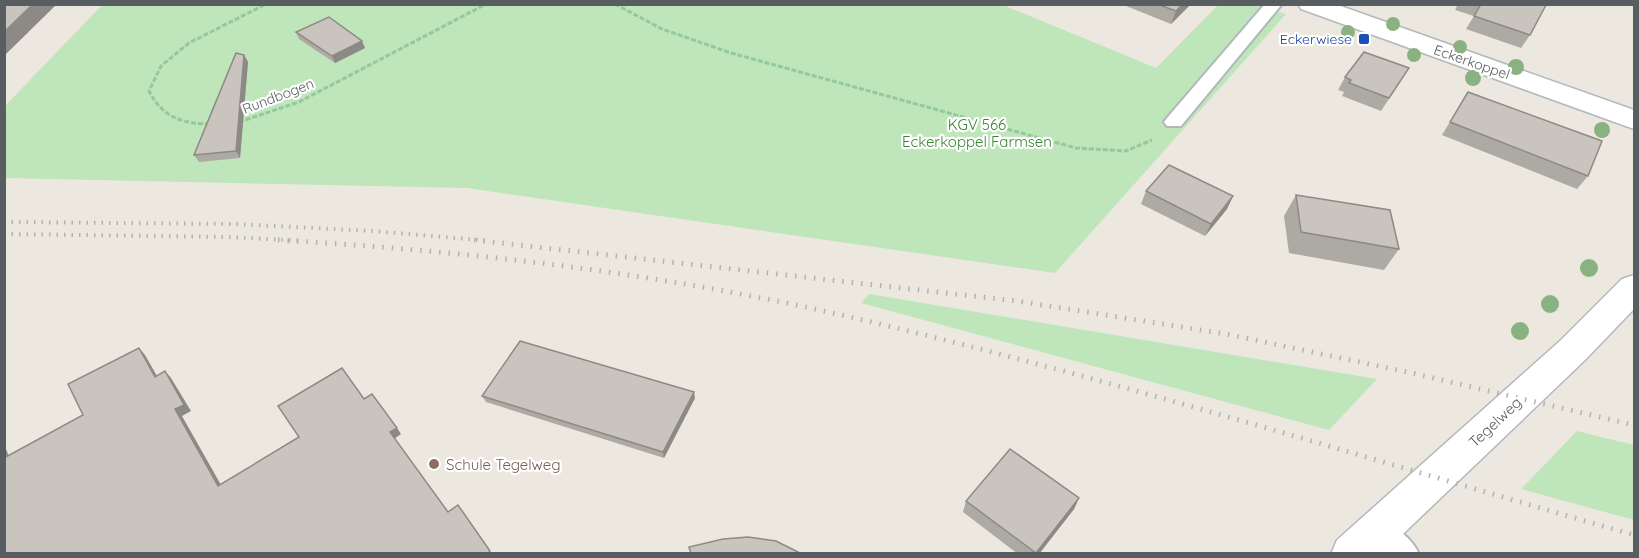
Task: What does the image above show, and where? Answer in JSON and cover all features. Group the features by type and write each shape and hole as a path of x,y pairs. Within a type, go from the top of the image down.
{"street":[{"name":"Eckerkoppel","path":"1310,4 1635,120"},
{"name":"Tegelweg","path":"1378,546 1635,288"}],"lane":[{"path":"1174,122 1274,4"}],"path":[{"path":"214,123 202,124 165,115 155,105 149,91 161,66 189,43 266,4"},
{"name":"Rundbogen","path":"237,122 248,121 299,102 486,4"},
{"path":"615,4 662,28 731,53 1076,148 1117,152 1146,145 1174,122"}],"green space":[{"name":"KGV 566 Eckerkoppel Farmsen","path":"102,5 1003,5 1156,68 1218,5 1259,5 1286,14 1055,273 467,188 5,178 5,106"},
{"path":"869,294 1377,379 1329,430 861,303"},
{"path":"1577,431 1634,445 1634,520 1521,489"}],"building":[{"path":"4,4 33,4 4,32"},
{"path":"1157,4 1183,4 1176,11"},
{"path":"1481,4 1546,5 1530,35 1474,16"},
{"path":"329,17 362,41 332,56 296,32"},
{"path":"1364,52 1409,68 1389,98 1349,83 1351,80 1345,77"},
{"path":"236,53 244,55 236,151 194,155"},
{"path":"1468,92 1602,141 1588,176 1450,122"},
{"path":"1169,165 1233,196 1211,224 1146,191"},
{"path":"1296,195 1390,210 1399,249 1301,232"},
{"path":"520,341 694,392 663,452 482,396"},
{"path":"139,348 155,377 165,371 184,405 175,409 218,486 299,437 278,406 342,368 364,399 372,394 397,428 390,432 448,512 458,505 490,551 487,554 4,554 4,458 83,415 68,384"},
{"path":"1010,449 1079,498 1036,553 966,501"},
{"path":"748,537 776,541 802,554 691,554 689,547 723,539"}],"railway":[{"path":"4,222 236,224 372,231 491,241"},
{"path":"4,234 229,237 304,241"},
{"path":"278,240 421,250 564,266 705,288 846,316 1143,393 1634,535"},
{"path":"474,240 1017,301 1226,334 1412,373 1634,425"}],"place":[{"name":"Eckerwiese","path":"1364,39"},
{"name":"Schule Tegelweg","path":"434,464"}]}
